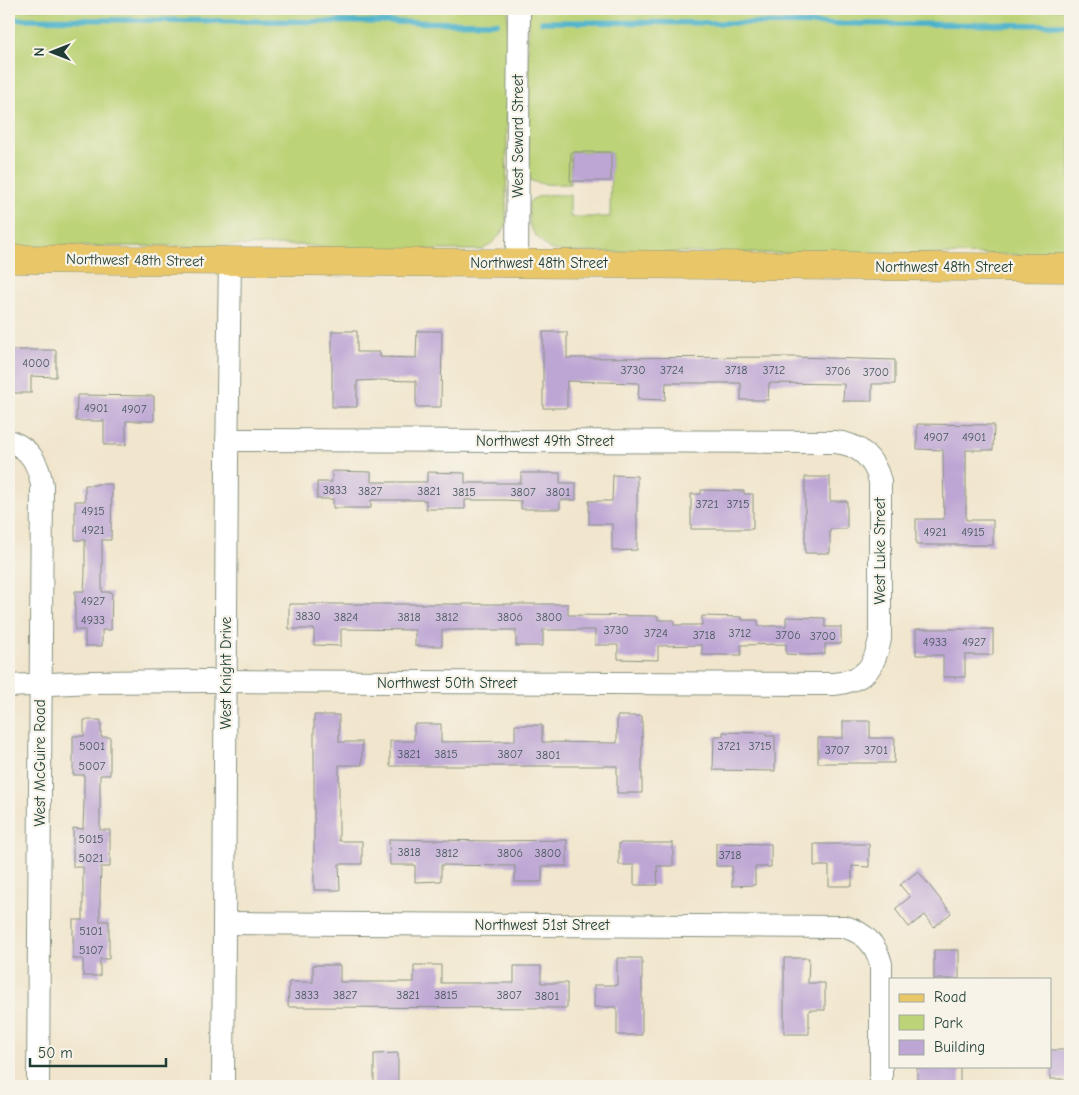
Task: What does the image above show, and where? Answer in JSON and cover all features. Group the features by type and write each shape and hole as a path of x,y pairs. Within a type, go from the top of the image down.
{"main road":[{"name":"Northwest 48th Street","path":"9,258 1070,268"}],"street":[{"name":"West Seward Street","path":"517,263 519,9"},
{"name":"West Knight Drive","path":"223,1086 230,261"},
{"name":"Northwest 49th Street","path":"227,440 835,442 861,450"},
{"name":"West McGuire Road","path":"15,444 36,463 42,485 38,1086"},
{"name":"West Luke Street","path":"861,450 875,466 881,488 880,639 875,659"},
{"name":"Northwest 50th Street","path":"9,686 92,682 834,684 858,678 875,659"},
{"name":"Northwest 51st Street","path":"224,923 836,926 858,932 866,937 876,949 881,964 881,1086"}],"green space":[{"path":"9,9 508,9 506,225 496,239 482,250 342,250 304,245 9,247"},
{"path":"528,9 1070,9 1070,255 565,252 549,249 530,227 528,203 532,199 542,196 570,195 570,217 610,217 611,152 571,152 570,184 544,184 530,180 528,171"}],"building":[{"path":"571,152 611,152 611,181 570,181"},
{"path":"332,331 357,331 357,352 380,352 380,357 416,358 417,331 442,331 441,407 416,407 416,381 380,380 357,381 357,407 332,407"},
{"path":"543,332 567,332 567,358 794,357 895,360 895,384 872,384 872,401 843,401 844,384 769,383 768,400 741,400 741,383 666,383 665,400 638,399 639,383 567,381 567,408 543,408"},
{"path":"9,350 56,350 56,377 31,376 31,393 9,393"},
{"path":"77,395 154,396 154,421 126,421 126,445 104,445 104,421 76,421"},
{"path":"917,424 994,425 993,450 966,450 966,520 993,520 993,545 916,545 916,519 944,519 943,450 917,449"},
{"path":"332,471 371,472 371,482 427,482 427,472 465,473 465,483 521,483 521,473 560,473 560,483 576,483 576,500 560,500 560,509 521,509 521,501 505,500 465,500 465,509 426,509 426,500 371,500 371,508 333,508 333,499 317,499 317,482 332,482"},
{"path":"613,475 637,476 637,550 612,551 612,524 589,524 589,501 612,501"},
{"path":"805,477 830,477 830,501 847,501 847,529 830,529 830,553 805,553"},
{"path":"112,484 111,540 102,540 102,592 112,592 111,630 102,630 102,646 85,646 85,630 75,630 75,591 84,591 85,540 75,540 75,501 85,501 85,485"},
{"path":"701,490 744,491 744,494 753,494 753,529 691,529 691,494 701,494"},
{"path":"289,604 568,604 568,615 658,616 658,620 674,620 674,625 702,625 702,616 742,617 742,620 758,620 758,626 786,626 786,617 825,618 825,627 841,627 841,644 825,644 825,654 805,655 786,654 786,644 741,645 741,655 702,655 702,645 658,646 658,660 618,659 618,645 595,645 595,630 543,630 543,646 516,646 516,630 442,630 442,646 415,646 415,630 341,629 341,646 314,645 314,629 289,629"},
{"path":"916,629 993,629 993,655 965,655 965,677 943,677 943,655 916,655"},
{"path":"314,715 339,715 339,742 362,742 362,765 339,765 339,841 362,841 362,864 339,864 340,890 314,890"},
{"path":"617,716 642,716 642,793 617,793 617,766 390,766 390,741 414,741 414,724 441,724 441,742 515,741 515,725 542,725 542,742 617,743"},
{"path":"84,720 101,720 101,737 110,737 110,775 100,775 100,830 110,830 110,867 101,867 100,921 109,921 109,959 100,959 100,976 83,976 83,959 73,959 73,920 83,920 83,867 73,867 73,828 83,829 84,775 73,775 73,736 84,736"},
{"path":"843,721 870,721 870,738 895,738 894,763 818,763 818,738 843,738"},
{"path":"723,732 766,733 766,736 775,736 775,771 713,770 714,736 723,736"},
{"path":"389,839 567,840 567,866 542,866 542,882 515,882 515,866 441,865 441,881 415,882 415,865 390,865"},
{"path":"619,843 673,843 673,866 657,866 658,885 634,885 634,865 619,865"},
{"path":"716,843 771,844 771,867 755,867 755,885 732,886 732,866 716,866"},
{"path":"814,844 869,844 869,867 852,866 852,886 829,886 829,866 814,866"},
{"path":"918,871 951,913 934,927 925,915 909,927 895,909 910,897 900,885"},
{"path":"934,950 959,950 959,978 934,978"},
{"path":"617,958 642,958 642,1035 617,1035 617,1007 594,1007 594,985 617,985"},
{"path":"784,958 809,958 808,983 825,983 825,1010 809,1010 809,1034 784,1034"},
{"path":"313,965 340,965 340,982 414,982 414,965 441,965 441,983 514,983 514,966 541,966 541,983 567,983 567,1008 288,1007 289,982 313,982"},
{"path":"1052,1050 1070,1050 1070,1079 1050,1079"},
{"path":"398,1053 398,1085 374,1085 374,1054"},
{"path":"917,1068 960,1068 960,1086 917,1086"}],"waterway":[{"path":"9,19 497,23"},
{"path":"542,22 1070,25"}]}
